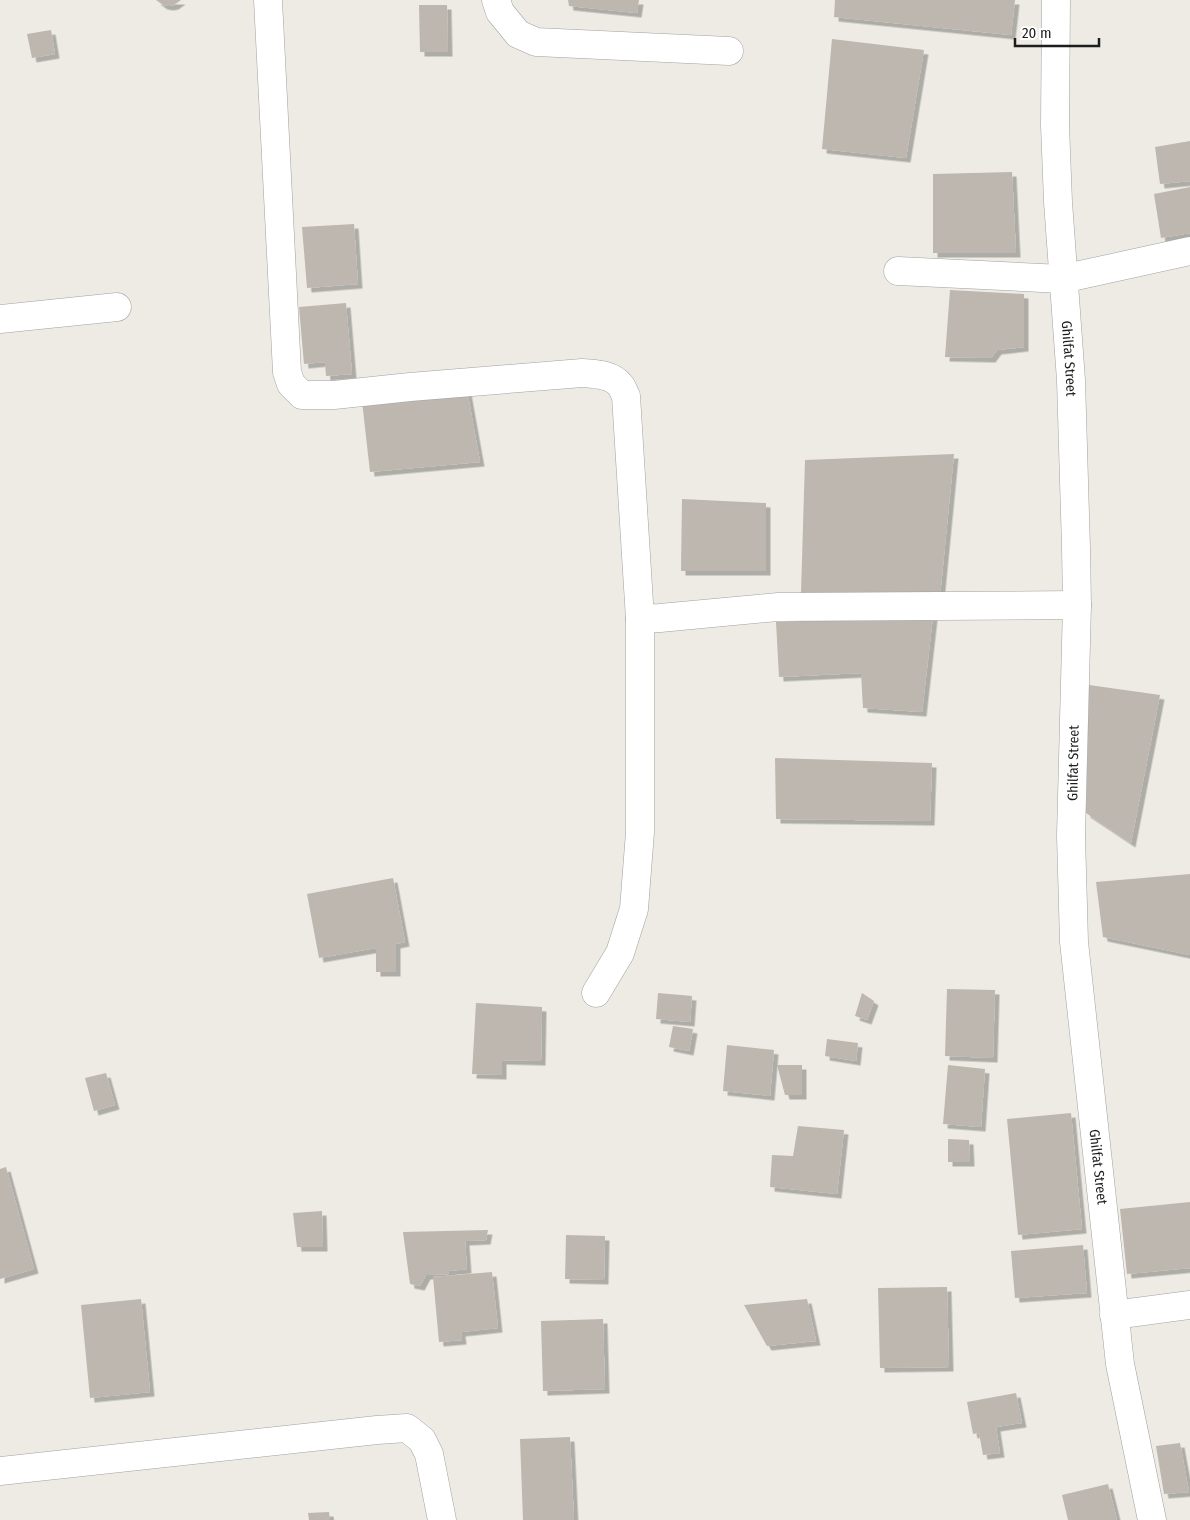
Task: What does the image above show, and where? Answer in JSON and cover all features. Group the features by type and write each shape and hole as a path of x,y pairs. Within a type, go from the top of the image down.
{"street":[{"path":"268,0 287,372 291,384 302,395 334,395 582,373 610,377 620,384 626,396 640,619 640,832 634,909 620,953 596,993"},
{"path":"496,0 500,12 518,34 536,42 729,51"},
{"name":"Ghilfat Street","path":"1056,0 1055,125 1062,279 1070,380 1076,548 1077,605 1071,836 1074,942 1120,1364 1152,1520"},
{"path":"898,271 1062,279 1190,251"},
{"path":"0,319 117,307"},
{"path":"640,619 778,607 1077,605"},
{"path":"1114,1315 1190,1305"},
{"path":"0,1471 407,1428 422,1440 429,1454 442,1520"}],"building":[{"path":"156,0 181,0 169,6 163,5"},
{"path":"568,0 639,0 637,13 569,6"},
{"path":"835,0 1015,0 1011,35 834,17"},
{"path":"419,5 447,5 448,52 420,52"},
{"path":"51,30 55,54 32,58 27,34"},
{"path":"832,39 924,50 906,158 822,149"},
{"path":"1190,141 1190,181 1160,184 1155,147"},
{"path":"1012,172 1016,253 933,253 933,174"},
{"path":"1190,187 1190,233 1161,238 1154,194"},
{"path":"354,224 358,284 307,288 302,227"},
{"path":"950,290 1024,294 1024,347 997,350 991,358 945,357"},
{"path":"346,303 352,374 326,376 325,362 304,364 299,307"},
{"path":"467,390 480,462 370,472 362,401"},
{"path":"954,454 940,596 801,593 805,460"},
{"path":"682,499 766,503 766,571 681,571"},
{"path":"933,616 922,712 863,708 861,673 779,677 776,622"},
{"path":"1089,685 1160,695 1131,843 1086,813"},
{"path":"775,758 932,763 930,821 776,819"},
{"path":"1190,874 1190,955 1103,937 1096,882"},
{"path":"393,878 405,942 396,944 396,972 376,972 376,948 319,958 307,894"},
{"path":"947,989 995,990 993,1058 945,1056"},
{"path":"658,993 692,996 690,1022 656,1019"},
{"path":"862,993 874,1001 867,1020 855,1016"},
{"path":"476,1003 542,1007 541,1061 502,1060 502,1075 472,1074"},
{"path":"673,1026 693,1029 689,1051 669,1047"},
{"path":"827,1039 858,1043 856,1061 825,1056"},
{"path":"727,1045 774,1050 770,1096 723,1091"},
{"path":"777,1065 802,1065 802,1095 785,1095"},
{"path":"948,1065 985,1069 981,1127 943,1124"},
{"path":"106,1073 115,1105 94,1111 85,1078"},
{"path":"1071,1113 1082,1229 1018,1235 1007,1119"},
{"path":"798,1126 844,1130 837,1194 770,1187 772,1155 793,1156"},
{"path":"948,1139 969,1140 970,1162 948,1162"},
{"path":"6,1167 34,1269 0,1279 0,1169"},
{"path":"1190,1202 1190,1268 1127,1274 1120,1209"},
{"path":"322,1211 323,1247 297,1247 293,1213"},
{"path":"488,1230 486,1240 465,1241 467,1269 449,1271 448,1274 426,1275 420,1286 410,1284 403,1232"},
{"path":"566,1235 605,1236 604,1280 565,1279"},
{"path":"1083,1245 1087,1293 1015,1298 1011,1251"},
{"path":"492,1272 498,1328 461,1332 462,1340 439,1342 433,1277"},
{"path":"947,1287 949,1367 880,1368 878,1288"},
{"path":"141,1299 150,1392 90,1398 81,1305"},
{"path":"807,1299 816,1341 767,1346 744,1305"},
{"path":"603,1319 605,1389 543,1391 541,1321"},
{"path":"1016,1393 1022,1423 996,1427 1000,1453 983,1455 979,1433 973,1434 967,1402"},
{"path":"570,1437 574,1520 523,1520 520,1439"},
{"path":"1180,1443 1189,1492 1164,1494 1156,1446"},
{"path":"1108,1484 1117,1520 1068,1520 1062,1495"},
{"path":"329,1512 330,1520 309,1520 308,1513"}]}
